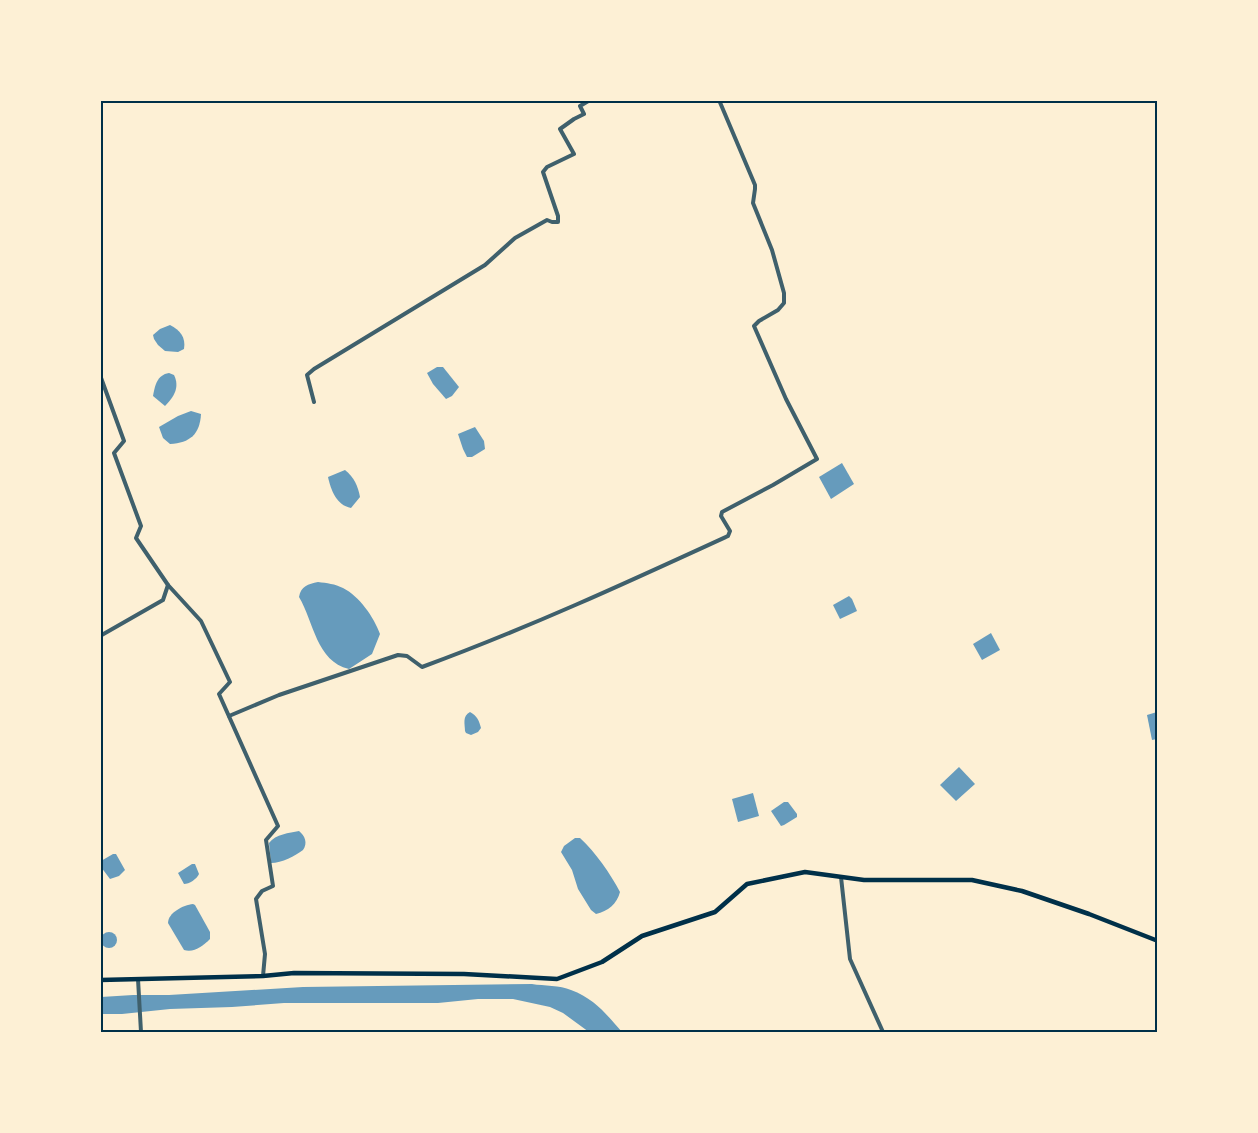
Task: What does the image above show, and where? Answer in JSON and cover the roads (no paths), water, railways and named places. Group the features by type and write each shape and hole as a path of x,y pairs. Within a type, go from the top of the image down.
{"main road":[{"path":"100,980 263,976 294,973 464,974 557,979 602,962 642,936 715,912 747,885 805,872 864,880 972,880 1022,891 1158,940"}],"street":[{"path":"314,402 307,375 314,369 485,265 515,238 533,226 547,220 558,222 543,172 547,167 574,154 560,129 584,114 580,106 590,100"},
{"path":"229,716 279,694 398,655 407,656 422,667 577,604 728,536 730,531 721,516 722,512 817,459 786,399 754,326 778,310 784,303 784,293 772,250 753,203 754,185 719,100"},
{"path":"100,375 124,441 114,453 141,526 136,538 168,585 201,621 230,682 219,694 278,826 266,840 273,886 262,891 256,899 265,954 263,976"},
{"path":"100,636 163,600 168,585"},
{"path":"841,877 850,958 883,1032"},
{"path":"138,979 141,1032"}],"water":[{"path":"170,325 177,329 183,337 184,349 178,352 165,351 154,339 153,335"},
{"path":"437,367 443,367 459,387 452,396 446,399 427,373"},
{"path":"169,373 176,379 176,388 165,406 153,396 159,378"},
{"path":"191,411 201,414 196,432 183,442 170,444 163,438 159,427"},
{"path":"475,427 484,441 485,449 472,457 467,457 458,434"},
{"path":"842,463 854,484 831,499 819,477"},
{"path":"345,470 355,482 360,497 351,508 338,500 328,477"},
{"path":"318,582 340,587 355,596 370,614 380,634 372,654 349,669 329,658 317,639 299,597 301,590 306,586"},
{"path":"849,596 857,611 840,619 833,605"},
{"path":"991,633 1000,650 982,660 973,644"},
{"path":"470,712 477,719 481,728 471,735 466,733 464,723"},
{"path":"1157,712 1157,739 1152,740 1147,715"},
{"path":"959,767 975,784 956,801 940,785"},
{"path":"753,793 759,816 738,822 732,799"},
{"path":"784,802 788,802 797,817 781,826 771,811"},
{"path":"299,831 305,840 303,850 288,859 271,863 269,843 279,836"},
{"path":"575,838 580,838 592,850 620,892 614,903 600,913 596,914 591,910 578,889 572,870 561,852 564,846"},
{"path":"116,854 125,870 119,876 110,879 101,867 101,861"},
{"path":"195,864 199,874 193,881 184,884 178,873"},
{"path":"193,904 210,932 210,939 198,948 188,951 184,950 168,923 170,916 177,910"},
{"path":"106,932 112,932 117,940 115,946 106,948 101,943 101,937"},
{"path":"532,984 567,988 587,998 600,1008 622,1032 589,1032 563,1013 550,1007 513,999 478,999 438,1003 284,1003 101,1014 101,997 303,987"}]}
